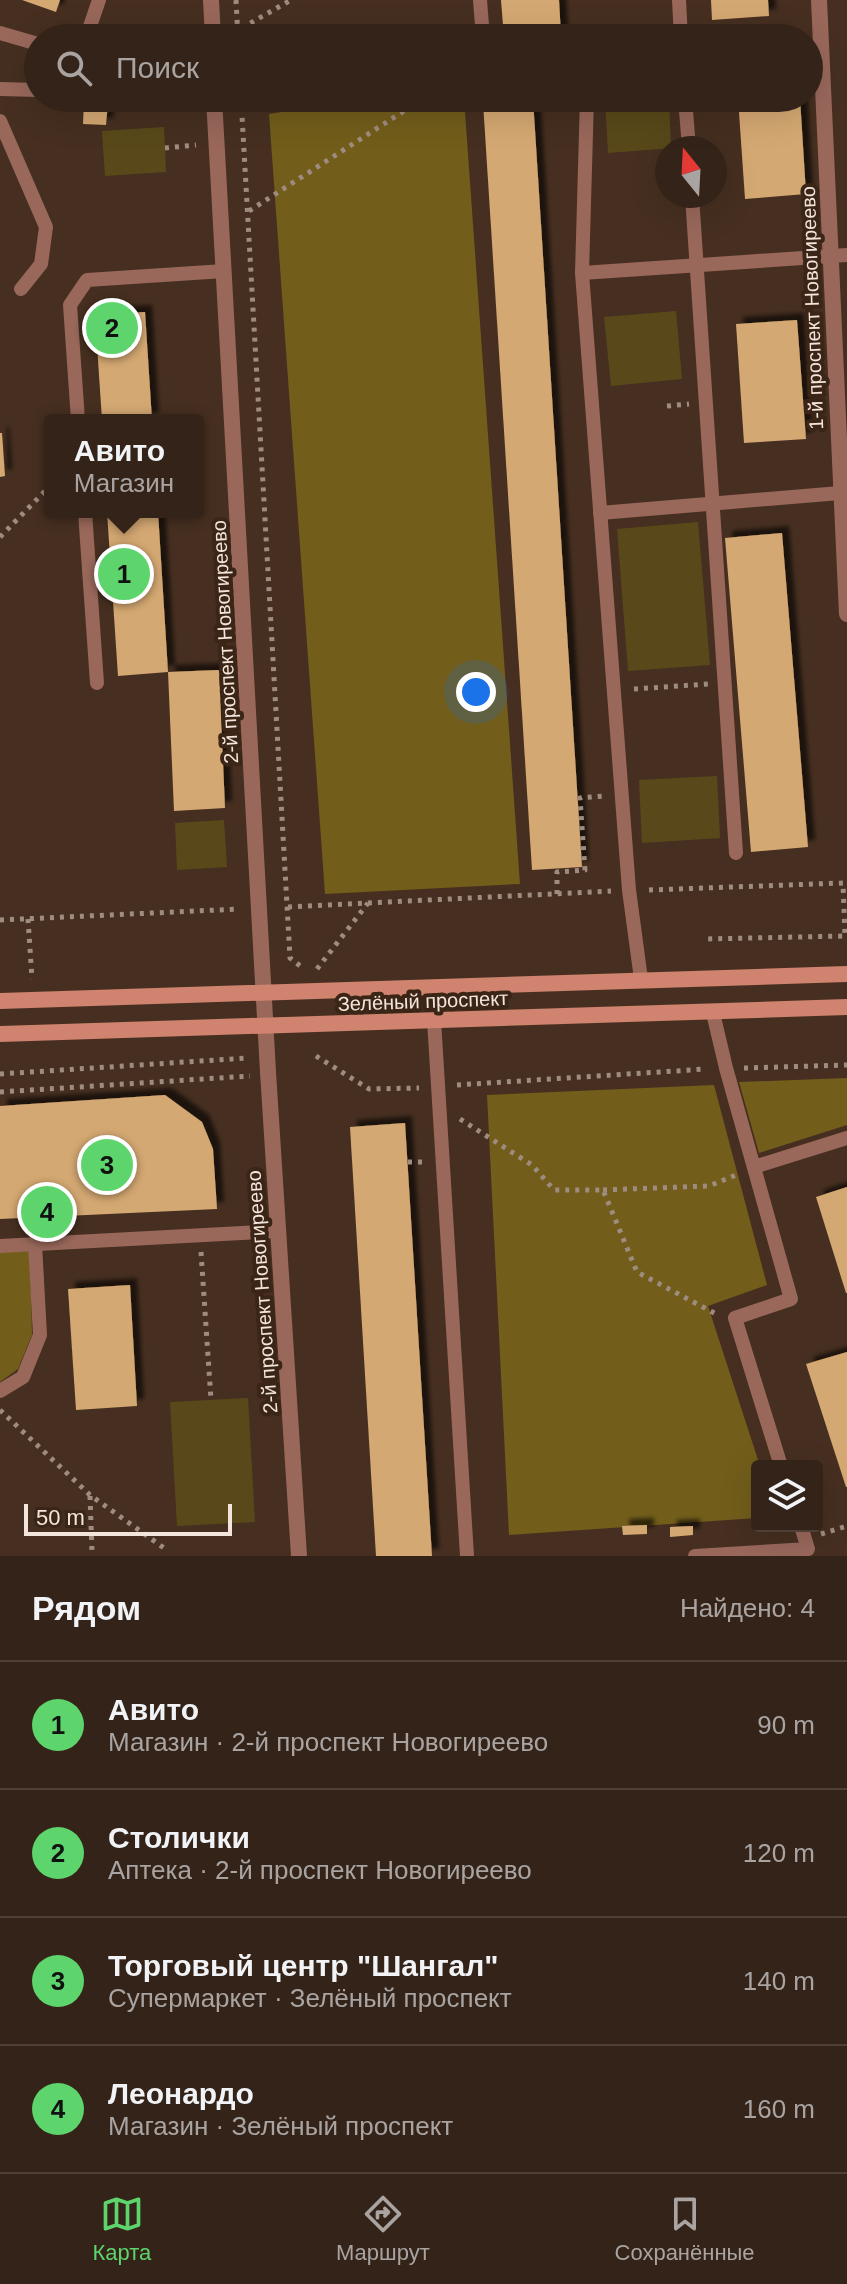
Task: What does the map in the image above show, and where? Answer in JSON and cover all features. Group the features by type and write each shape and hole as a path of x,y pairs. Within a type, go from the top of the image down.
{"main road":[{"name":"Зелёный проспект","path":"0,1001 847,974"},
{"name":"Зелёный проспект","path":"0,1034 847,1007"}],"street":[{"path":"211,0 212,24"},
{"name":"1-й проспект Новогиреево","path":"817,24 819,0"},
{"name":"2-й проспект Новогиреево","path":"215,112 265,1025 299,1556"},
{"name":"1-й проспект Новогиреево","path":"822,112 838,256 840,493 847,614"}],"lane":[{"path":"91,24 99,0"},
{"path":"480,0 482,24"},
{"path":"679,0 680,24"},
{"path":"0,33 24,40"},
{"path":"0,89 24,90"},
{"path":"587,112 582,273 621,795 641,979"},
{"path":"686,112 688,136"},
{"path":"0,121 46,227 41,264 21,289"},
{"path":"693,208 736,853"},
{"path":"582,273 838,256"},
{"path":"78,414 70,305 87,280 224,271"},
{"path":"600,513 840,493"},
{"path":"85,518 97,683"},
{"path":"713,1013 791,1299 735,1318 779,1460"},
{"path":"434,1020 467,1556"},
{"path":"754,1167 847,1138"},
{"path":"0,1246 278,1231"},
{"path":"0,1391 23,1377 40,1335 35,1244"},
{"path":"695,1556 808,1552 803,1532"}],"path":[{"path":"236,0 238,24"},
{"path":"249,24 291,0"},
{"path":"242,112 290,958 312,975 368,903"},
{"path":"249,211 402,112"},
{"path":"165,148 217,143"},
{"path":"0,537 44,492"},
{"path":"613,690 725,683"},
{"path":"557,894 557,872 585,870 580,798 621,795"},
{"path":"0,920 246,909"},
{"path":"28,919 34,1000"},
{"path":"316,1056 369,1089 726,1068 847,1065"},
{"path":"0,1074 253,1058"},
{"path":"0,1092 254,1075"},
{"path":"439,1106 532,1165 554,1190 709,1186 754,1167"},
{"path":"408,1162 424,1162"},
{"path":"603,1190 637,1272 738,1326"},
{"path":"200,1235 211,1400"},
{"path":"0,1410 90,1495 164,1548"},
{"path":"90,1495 92,1551"}],"shaded area":[{"path":"465,112 520,884 325,894 269,114"},
{"path":"606,112 670,112 671,136 655,136 655,149 608,153"},
{"path":"164,127 166,172 105,176 102,131"},
{"path":"676,311 682,379 611,386 604,317"},
{"path":"698,522 710,665 628,671 617,529"},
{"path":"717,776 720,838 642,843 639,780"},
{"path":"224,820 227,867 177,870 175,823"},
{"path":"847,1078 847,1125 759,1153 739,1082"},
{"path":"714,1085 767,1285 708,1306 758,1460 751,1460 751,1518 509,1535 487,1095"},
{"path":"30,1249 32,1335 18,1369 0,1382 0,1251"},
{"path":"248,1398 255,1522 177,1526 170,1402"}],"building":[{"path":"22,0 60,0 56,12"},
{"path":"501,0 559,0 560,24 503,24"},
{"path":"711,0 768,0 769,16 712,20"},
{"path":"84,112 107,112 106,125 83,124"},
{"path":"484,112 534,112 582,867 532,870"},
{"path":"739,112 801,112 806,194 745,199"},
{"path":"145,312 152,414 102,414 95,315"},
{"path":"797,320 806,439 744,443 736,324"},
{"path":"0,433 5,476 0,477"},
{"path":"107,518 158,518 168,672 118,676"},
{"path":"782,533 808,847 751,852 725,538"},
{"path":"219,670 225,808 174,811 168,672"},
{"path":"165,1095 202,1122 213,1149 217,1209 0,1219 0,1106"},
{"path":"405,1123 432,1556 376,1556 350,1127"},
{"path":"847,1187 847,1293 846,1293 816,1197"},
{"path":"130,1285 137,1406 76,1410 68,1289"},
{"path":"847,1352 847,1487 846,1487 806,1364"},
{"path":"647,1525 647,1534 623,1535 622,1526"},
{"path":"693,1526 693,1535 670,1537 670,1527"}],"place":[{"name":"Столички","path":"112,328"},
{"name":"Авито","path":"124,574"},
{"name":"Торговый центр \"Шангал\"","path":"107,1165"},
{"name":"Леонардо","path":"47,1212"}]}
